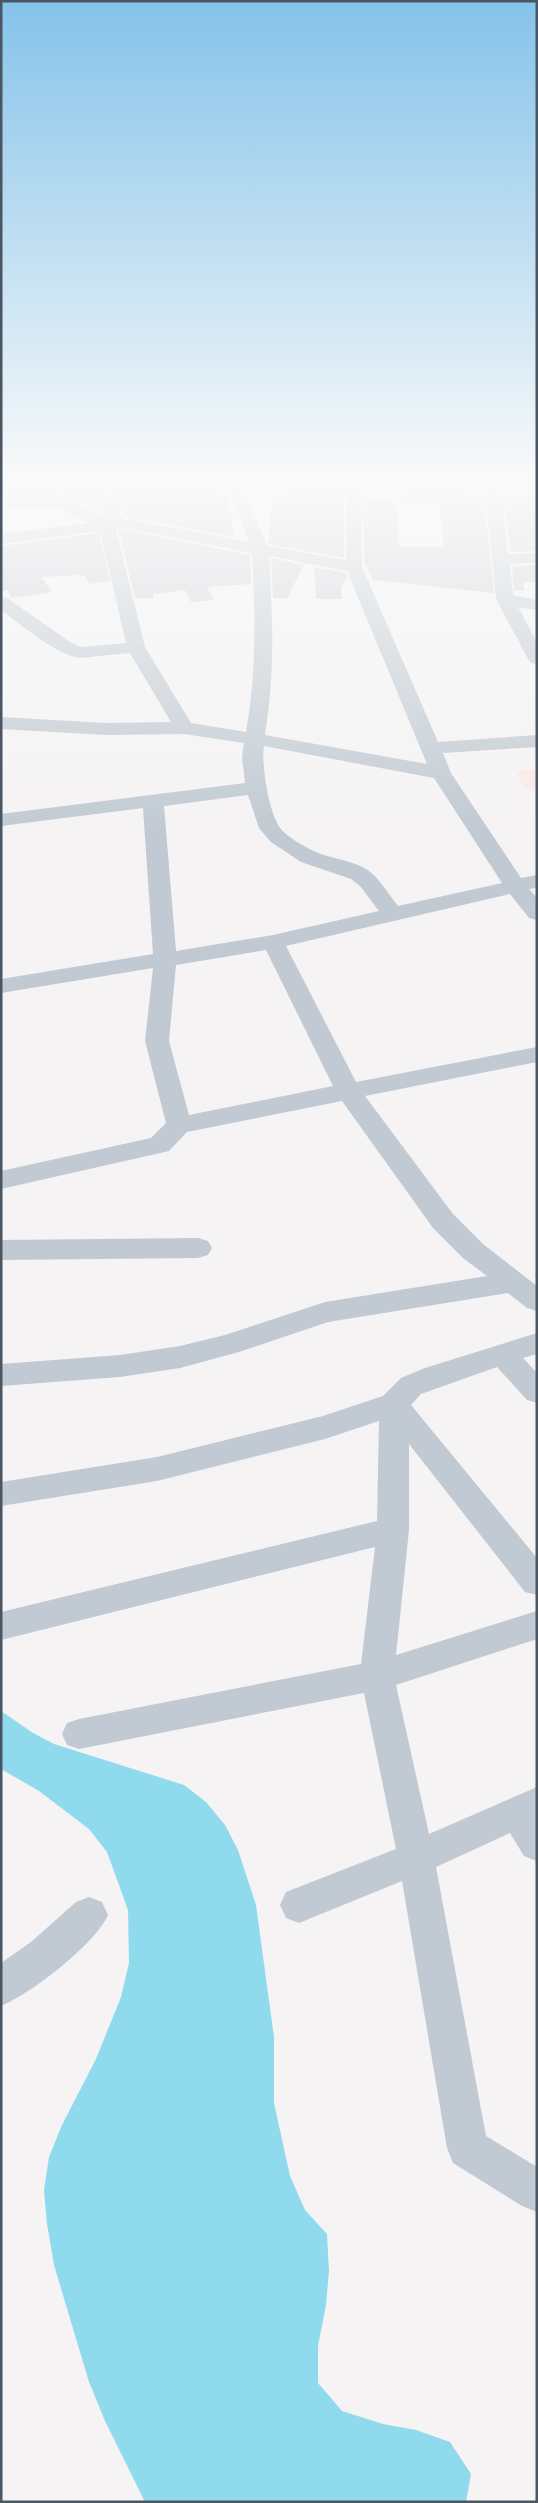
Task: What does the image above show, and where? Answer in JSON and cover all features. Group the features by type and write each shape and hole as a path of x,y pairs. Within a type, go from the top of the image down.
{"street":[{"path":"124,598 136,647 184,728"},
{"path":"263,598 265,638 261,702 252,757 256,788 269,828 278,838 309,857 359,874 368,882 392,914"},
{"path":"367,598 441,773 515,886 537,913"},
{"path":"505,598 537,605"},
{"path":"505,598 537,659"},
{"path":"1,602 64,646 79,653 136,647"},
{"path":"1,723 106,729 184,728 256,739 441,773"},
{"path":"431,748 537,741"},
{"path":"1,820 256,788"},
{"path":"154,802 165,959 157,1042 179,1125"},
{"path":"1,986 273,942 537,881"},
{"path":"273,942 348,1092 443,1221 473,1252 537,1301"},
{"path":"1,1180 160,1145 179,1125 537,1054"},
{"path":"1,1250 198,1248"},
{"path":"1,1374 120,1366 180,1357 229,1345 325,1312 514,1282"},
{"path":"1,1494 157,1469 326,1427 394,1404 411,1386 435,1376 537,1343"},
{"path":"502,1354 537,1392"},
{"path":"394,1404 393,1530 377,1676 416,1858 468,2148 537,2190"},
{"path":"394,1404 537,1582"},
{"path":"1,1626 393,1530"},
{"path":"79,1734 377,1676 537,1625"},
{"path":"298,1905 416,1858 527,1807 537,1844"},
{"path":"1,1987 45,1955 89,1915"}],"shaded area":[{"path":"537,769 537,788 526,789 515,771"}],"water":[{"path":"1,1711 33,1733 54,1744 184,1785 206,1802 225,1825 238,1850 256,1905 274,2037 274,2103 290,2176 305,2210 327,2234 329,2271 326,2305 318,2346 318,2383 342,2411 383,2424 416,2430 450,2442 471,2474 466,2502 145,2502 105,2421 89,2382 54,2265 47,2224 44,2190 49,2157 62,2125 96,2059 121,1997 129,1963 128,1910 107,1852 89,1829 39,1791 1,1769"}],"building":[{"path":"189,598 213,598 214,600 191,602"},
{"path":"316,598 342,599 316,599"}]}
